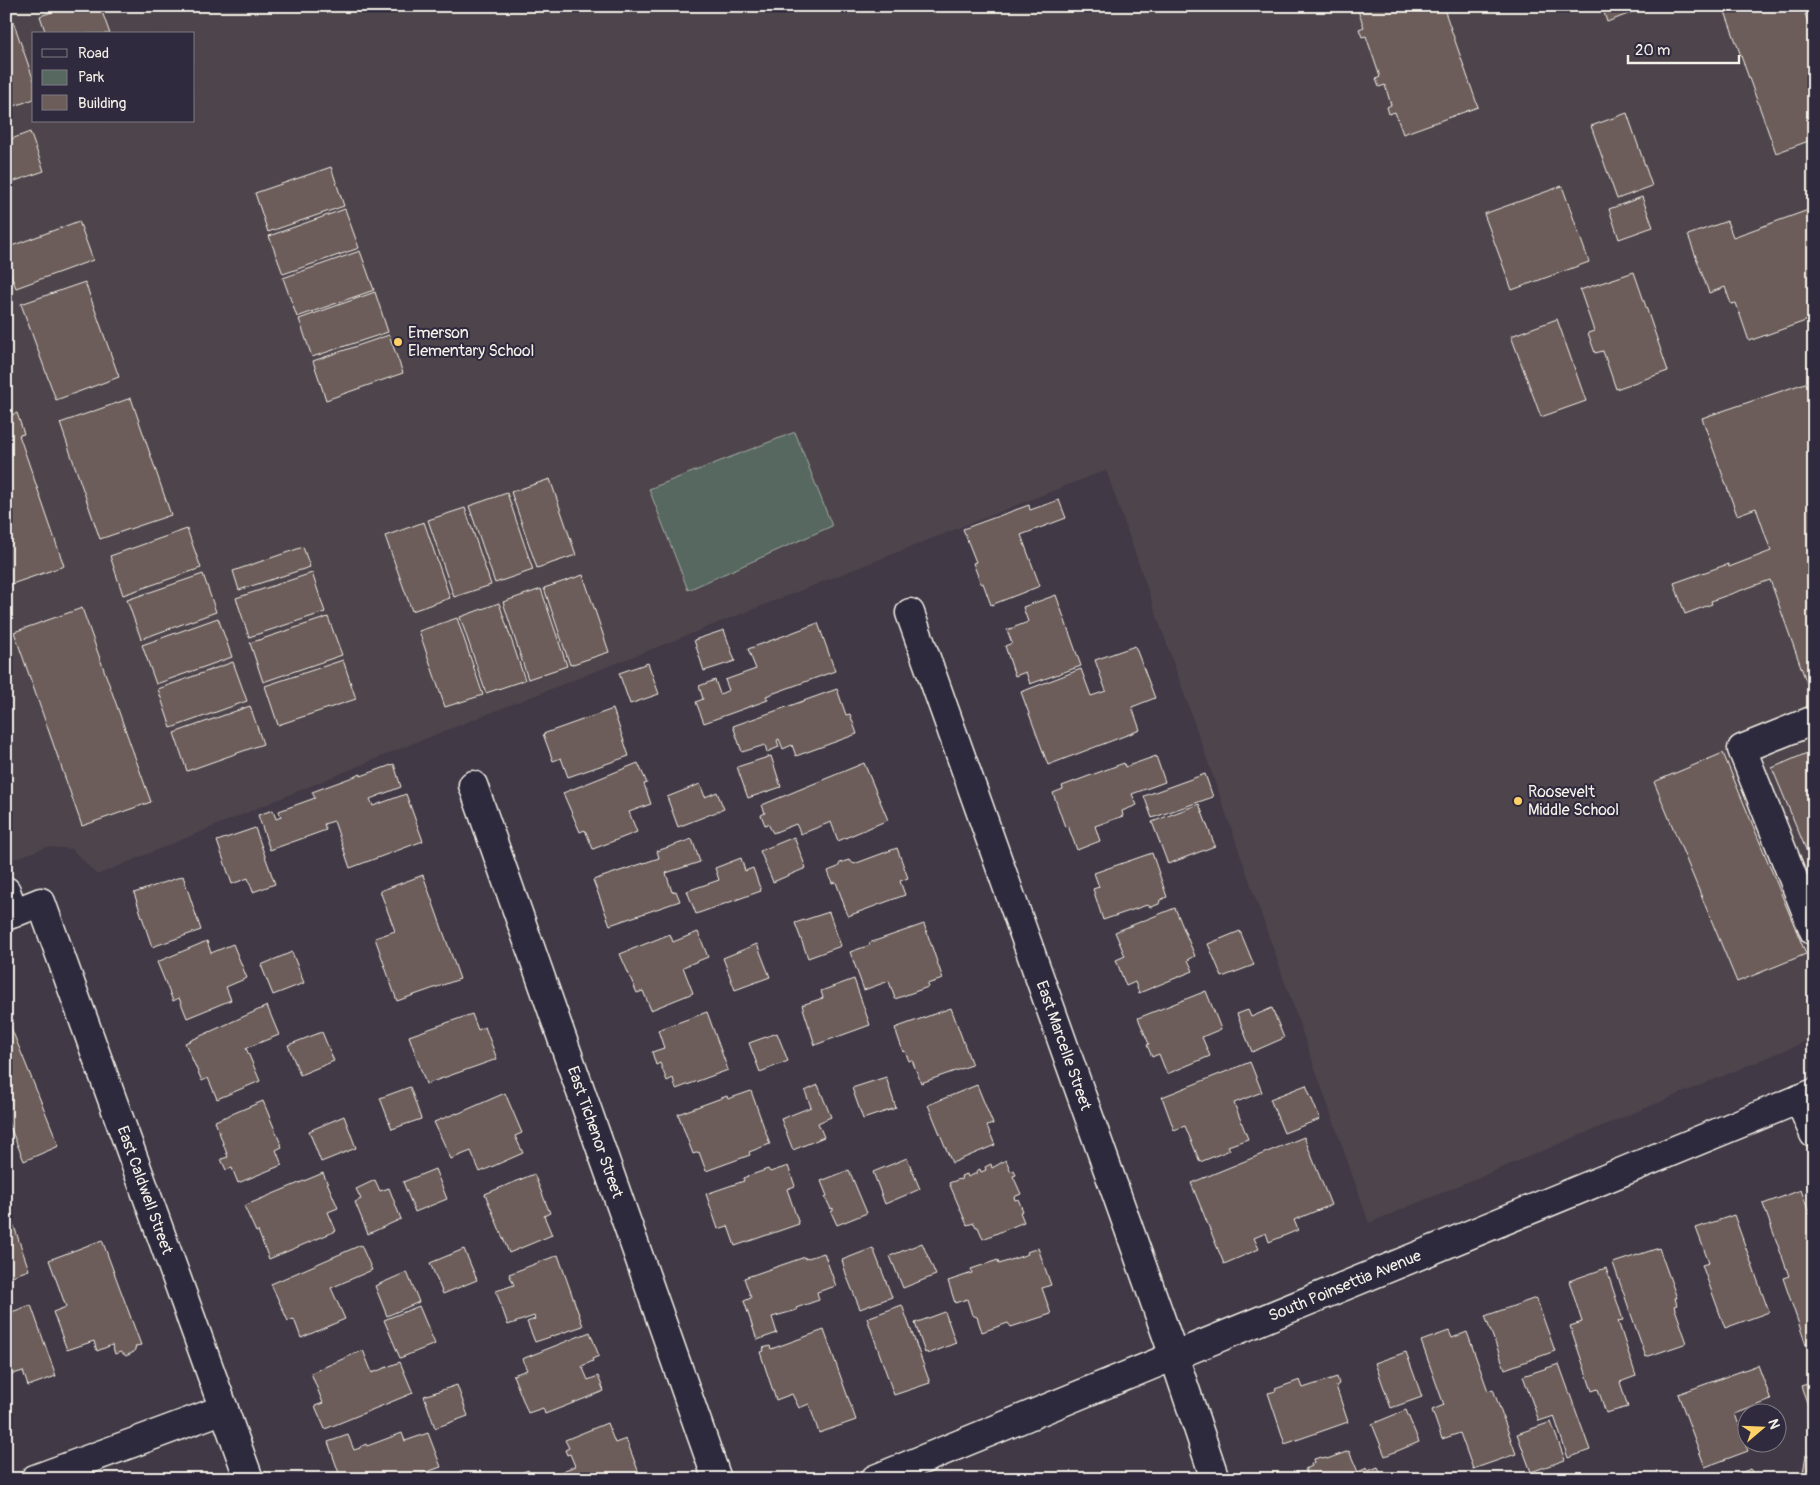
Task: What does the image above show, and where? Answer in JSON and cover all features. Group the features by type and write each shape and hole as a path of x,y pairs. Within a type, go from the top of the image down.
{"street":[{"name":"East Marcelle Street","path":"910,613 1216,1479"},
{"path":"1814,720 1742,749 1814,931"},
{"name":"East Tichenor Street","path":"473,785 717,1479"},
{"name":"East Caldwell Street","path":"9,907 42,902 249,1479"},
{"name":"South Poinsettia Avenue","path":"875,1479 1806,1096"},
{"path":"1806,1096 1814,1134"},
{"path":"35,1479 224,1409"}],"shaded area":[{"name":"Roosevelt Middle School","path":"6,6 1814,6 1814,1038 1369,1223 1106,470 414,743 97,875 72,849 47,847 6,862"}],"green space":[{"path":"795,432 832,526 688,590 649,489"}],"building":[{"path":"70,6 100,6 109,32 45,32 40,16"},
{"path":"1351,6 1443,6 1478,107 1403,134 1395,112 1389,114 1387,107 1391,105 1385,85 1379,87 1376,79 1380,77 1366,36 1362,37 1359,29 1364,27 1357,8 1353,9"},
{"path":"1602,6 1649,6 1607,22"},
{"path":"1723,6 1814,6 1814,11 1805,14 1814,37 1814,139 1776,153"},
{"path":"13,21 32,75 32,100 6,109 6,24"},
{"path":"1627,113 1652,186 1617,199 1591,126"},
{"path":"30,132 44,171 6,184 6,141"},
{"path":"331,167 344,206 268,232 255,193"},
{"path":"1562,186 1589,262 1512,290 1484,214"},
{"path":"1642,197 1653,227 1619,239 1609,209"},
{"path":"1814,208 1814,318 1749,341 1736,303 1731,304 1725,287 1709,293 1688,235 1727,221 1733,237"},
{"path":"345,209 359,248 283,274 269,236"},
{"path":"79,221 93,260 16,288 6,262 6,248"},
{"path":"360,251 374,290 297,317 283,278"},
{"path":"1634,272 1668,371 1616,389 1603,351 1595,353 1588,333 1594,331 1580,290"},
{"path":"85,282 119,377 56,400 21,304"},
{"path":"375,292 388,332 312,357 299,319"},
{"path":"1557,319 1586,401 1541,417 1511,336"},
{"path":"389,335 403,373 326,400 313,361"},
{"path":"1814,380 1814,694 1811,695 1770,580 1711,601 1712,604 1685,614 1674,583 1728,564 1729,567 1771,551 1756,508 1737,515 1702,418"},
{"path":"131,398 171,515 100,539 60,423"},
{"path":"6,402 11,415 17,413 24,434 19,435 64,566 6,586"},
{"path":"550,479 576,555 537,568 511,492"},
{"path":"507,493 533,570 495,583 469,506"},
{"path":"1059,500 1066,518 1021,535 1040,586 991,605 973,563 976,562 963,529 1029,505 1030,510"},
{"path":"465,508 491,585 454,597 428,520"},
{"path":"424,522 450,598 412,611 385,536"},
{"path":"187,529 201,568 123,595 110,556"},
{"path":"303,547 310,567 239,590 233,571"},
{"path":"312,573 325,612 249,637 236,598"},
{"path":"203,574 216,612 141,639 127,600"},
{"path":"583,575 609,652 570,665 544,588"},
{"path":"541,589 567,666 528,679 503,602"},
{"path":"1056,595 1081,666 1030,684 1026,672 1015,676 1005,646 1012,643 1007,630 1028,622 1023,607"},
{"path":"499,603 525,680 486,693 460,617"},
{"path":"82,608 151,802 82,826 14,632"},
{"path":"328,617 342,655 263,682 250,643"},
{"path":"218,618 232,657 156,684 142,645"},
{"path":"457,618 483,695 445,707 419,631"},
{"path":"818,623 835,671 766,696 768,700 704,723 696,702 703,699 699,686 715,680 720,694 729,690 725,680 756,669 748,649"},
{"path":"724,630 735,661 704,671 694,640"},
{"path":"1135,646 1155,698 1132,707 1140,730 1048,765 1021,692 1081,669 1091,696 1106,691 1095,660"},
{"path":"343,660 356,699 278,725 265,686"},
{"path":"233,662 247,701 171,728 158,689"},
{"path":"648,663 659,694 630,704 619,673"},
{"path":"837,689 846,715 850,714 857,734 796,756 792,745 783,749 779,739 777,740 779,747 767,752 765,745 742,752 733,726"},
{"path":"250,706 263,744 187,771 174,733"},
{"path":"613,709 629,756 568,777 561,758 553,761 543,734"},
{"path":"1814,750 1814,857 1810,859 1772,768"},
{"path":"1723,753 1806,954 1737,982 1654,782"},
{"path":"771,756 781,787 748,798 737,767"},
{"path":"1156,756 1165,782 1132,794 1137,805 1122,811 1123,816 1095,826 1100,841 1077,850 1068,826 1065,827 1053,793 1063,789 1062,786 1124,763 1125,767"},
{"path":"638,763 647,783 644,784 651,804 629,812 637,832 593,849 585,830 580,832 563,793"},
{"path":"864,763 888,820 838,841 831,822 801,834 796,824 773,833 768,824 765,825 761,815 765,813 762,805"},
{"path":"394,764 401,787 370,799 373,806 406,794 423,841 350,868 334,821 324,824 326,830 270,850 258,815 273,810 276,819 281,817 279,811 315,798 312,792"},
{"path":"1205,774 1213,797 1152,818 1144,796"},
{"path":"700,784 705,797 717,792 724,809 678,827 667,797"},
{"path":"1199,804 1215,846 1168,864 1152,822"},
{"path":"255,828 275,884 253,892 248,878 232,884 217,841"},
{"path":"794,837 806,868 773,882 760,851"},
{"path":"692,839 700,862 666,873 672,892 676,891 680,901 610,925 593,880 659,858 657,851"},
{"path":"897,848 908,878 900,881 905,895 848,916 836,882 832,883 828,871 838,867 840,863 849,860 854,864"},
{"path":"1152,853 1167,897 1160,900 1159,904 1151,907 1147,905 1103,920 1093,889 1099,887 1094,873"},
{"path":"741,858 745,871 753,868 761,891 696,914 687,891 719,880 715,868"},
{"path":"423,875 460,979 397,1001 375,938 395,931 380,891"},
{"path":"183,876 201,930 152,947 134,893"},
{"path":"1175,908 1195,956 1188,960 1193,971 1139,993 1135,982 1126,986 1116,960 1125,956 1115,932"},
{"path":"829,912 841,946 808,958 795,923"},
{"path":"924,924 943,979 927,984 928,987 895,999 889,981 864,990 850,952 870,945 869,943"},
{"path":"1240,931 1254,965 1222,977 1208,944"},
{"path":"698,932 708,957 683,967 693,993 651,1010 643,991 637,993 620,954 670,934 673,942"},
{"path":"207,941 211,953 233,944 247,978 226,987 231,1000 187,1018 179,998 173,1001 157,962"},
{"path":"757,944 770,977 735,990 723,958"},
{"path":"292,952 304,983 273,995 261,965"},
{"path":"854,979 870,1025 815,1045 802,1005 823,998 821,991"},
{"path":"1206,991 1221,1029 1202,1037 1210,1056 1167,1074 1159,1054 1152,1057 1147,1045 1149,1044 1138,1018"},
{"path":"267,1006 279,1035 246,1048 260,1081 217,1099 208,1078 202,1081 185,1043"},
{"path":"951,1008 972,1065 921,1083 912,1060 909,1061 905,1051 903,1052 895,1028"},
{"path":"1272,1008 1284,1038 1252,1052 1237,1014 1248,1010 1251,1017"},
{"path":"707,1012 728,1070 676,1089 673,1078 667,1081 660,1063 656,1065 652,1052 664,1048 658,1030"},
{"path":"472,1014 478,1030 485,1027 497,1059 426,1084 409,1036"},
{"path":"10,1025 59,1146 24,1161 8,1122 6,1122 6,1026"},
{"path":"322,1032 334,1061 300,1075 288,1045"},
{"path":"777,1033 788,1061 760,1072 749,1043"},
{"path":"1250,1062 1262,1092 1234,1103 1248,1139 1228,1146 1230,1150 1200,1162 1185,1126 1174,1130 1162,1097"},
{"path":"886,1077 896,1108 863,1119 852,1088"},
{"path":"818,1085 831,1117 818,1123 824,1137 793,1150 781,1119 811,1107 805,1091"},
{"path":"977,1085 993,1124 987,1126 995,1145 952,1163 928,1105"},
{"path":"1306,1085 1320,1119 1284,1133 1270,1099"},
{"path":"410,1087 421,1119 392,1129 380,1098"},
{"path":"751,1091 770,1144 749,1152 750,1155 706,1171 699,1152 693,1154 678,1114 727,1096 728,1099"},
{"path":"505,1093 522,1133 515,1136 523,1153 480,1172 471,1151 451,1159 434,1122"},
{"path":"263,1101 282,1147 276,1150 282,1165 238,1183 232,1168 226,1170 221,1159 228,1157 215,1121"},
{"path":"344,1116 356,1148 321,1162 309,1131"},
{"path":"1304,1137 1331,1205 1294,1220 1298,1230 1269,1242 1266,1233 1254,1238 1259,1249 1224,1264 1191,1183"},
{"path":"907,1158 920,1189 885,1204 873,1172"},
{"path":"1006,1160 1011,1172 1014,1170 1016,1175 1013,1176 1021,1194 1014,1197 1015,1200 1018,1199 1023,1211 1020,1212 1024,1222 983,1239 978,1227 974,1223 967,1225 949,1183 962,1180 961,1176 967,1174 968,1177 977,1173 976,1171 980,1169 981,1172 986,1170 985,1167 991,1164 992,1168"},
{"path":"788,1166 795,1186 787,1189 799,1224 735,1246 728,1226 718,1229 706,1194 744,1181 743,1178 768,1169 770,1172"},
{"path":"435,1169 447,1199 415,1212 403,1182"},
{"path":"849,1170 867,1213 837,1225 831,1212 833,1208 831,1209 825,1197 827,1196 821,1181"},
{"path":"323,1173 338,1208 328,1212 336,1231 269,1259 258,1231 256,1232 244,1206"},
{"path":"534,1174 550,1213 544,1216 552,1235 509,1253 485,1194"},
{"path":"375,1180 380,1191 389,1188 401,1219 368,1234 355,1202 361,1199 356,1189"},
{"path":"1801,1190 1814,1226 1814,1342 1806,1345 1783,1278 1789,1276 1763,1204"},
{"path":"1734,1215 1769,1312 1725,1328 1702,1265 1709,1263 1696,1228"},
{"path":"13,1223 29,1270 6,1278 6,1225"},
{"path":"102,1240 141,1345 136,1346 134,1352 126,1356 121,1352 115,1354 112,1345 97,1351 94,1341 67,1350 53,1312 66,1307 49,1260"},
{"path":"922,1243 936,1275 903,1288 890,1256"},
{"path":"361,1245 372,1270 331,1288 345,1319 301,1338 294,1319 288,1321 271,1284"},
{"path":"873,1248 892,1297 860,1309 842,1260"},
{"path":"1038,1248 1051,1285 1042,1288 1051,1314 1011,1327 1008,1323 982,1332 977,1317 972,1315 967,1299 955,1303 948,1281 972,1273 971,1269 998,1260 999,1264 1028,1254 1027,1252"},
{"path":"1659,1248 1677,1298 1675,1298 1677,1305 1674,1306 1687,1343 1646,1357 1613,1263"},
{"path":"464,1249 477,1280 443,1294 430,1263"},
{"path":"824,1253 836,1286 817,1292 819,1300 796,1308 797,1310 772,1317 777,1333 757,1340 744,1301 751,1298 744,1278 805,1257 805,1259"},
{"path":"558,1255 583,1326 535,1342 527,1322 535,1319 534,1316 508,1325 496,1291 514,1285 509,1274"},
{"path":"1606,1268 1623,1320 1618,1321 1636,1376 1620,1382 1628,1407 1606,1413 1598,1389 1592,1391 1570,1326 1582,1322 1569,1281"},
{"path":"407,1272 419,1302 387,1316 375,1286"},
{"path":"1536,1298 1555,1351 1505,1369 1485,1316"},
{"path":"31,1305 56,1376 28,1386 23,1371 10,1375 8,1370 6,1370 6,1314"},
{"path":"902,1305 930,1383 894,1395 867,1318"},
{"path":"419,1306 435,1344 400,1358 384,1320"},
{"path":"945,1312 956,1343 928,1354 927,1352 925,1353 915,1323"},
{"path":"824,1330 856,1420 819,1433 809,1404 799,1408 792,1394 776,1400 760,1352 764,1351 763,1348 770,1346 771,1349"},
{"path":"1449,1331 1452,1338 1467,1332 1488,1391 1493,1389 1516,1454 1473,1469 1460,1433 1442,1439 1432,1410 1444,1405 1421,1341"},
{"path":"590,1332 599,1356 582,1366 588,1380 598,1376 604,1391 545,1414 543,1408 528,1413 513,1375 527,1370 522,1359"},
{"path":"363,1350 372,1373 400,1362 413,1393 325,1429 315,1406 323,1403 311,1373"},
{"path":"1406,1352 1422,1397 1391,1408 1375,1363"},
{"path":"1559,1364 1590,1450 1568,1458 1554,1416 1539,1421 1523,1376"},
{"path":"1758,1365 1771,1400 1766,1402 1738,1402 1738,1413 1735,1414 1738,1423 1738,1452 1745,1452 1705,1467 1678,1394"},
{"path":"1337,1377 1339,1384 1336,1386 1348,1422 1285,1444 1268,1393 1300,1380 1303,1388"},
{"path":"1814,1382 1814,1419 1813,1419 1801,1386"},
{"path":"457,1385 468,1416 435,1428 424,1396"},
{"path":"1406,1410 1419,1442 1385,1456 1372,1424"},
{"path":"1551,1422 1565,1460 1531,1472 1517,1434"},
{"path":"607,1423 615,1443 626,1439 641,1478 543,1479 575,1466 570,1454 567,1455 565,1450 569,1448 565,1440"},
{"path":"402,1433 405,1441 428,1433 441,1467 407,1479 341,1479 328,1442 348,1435 354,1450 366,1444 367,1446"},
{"path":"1349,1451 1358,1472 1367,1468 1368,1471 1378,1467 1383,1479 1309,1479 1305,1469 1315,1463 1314,1459 1321,1457 1322,1459 1327,1459"},
{"path":"1806,1455 1814,1456 1814,1479 1802,1479"},
{"path":"1751,1469 1754,1479 1723,1479"},
{"path":"528,1470 532,1479 507,1479"},
{"path":"480,1471 484,1479 461,1479"}],"place":[{"name":"Emerson Elementary School","path":"398,342"},
{"name":"Roosevelt Middle School","path":"1518,801"}]}
